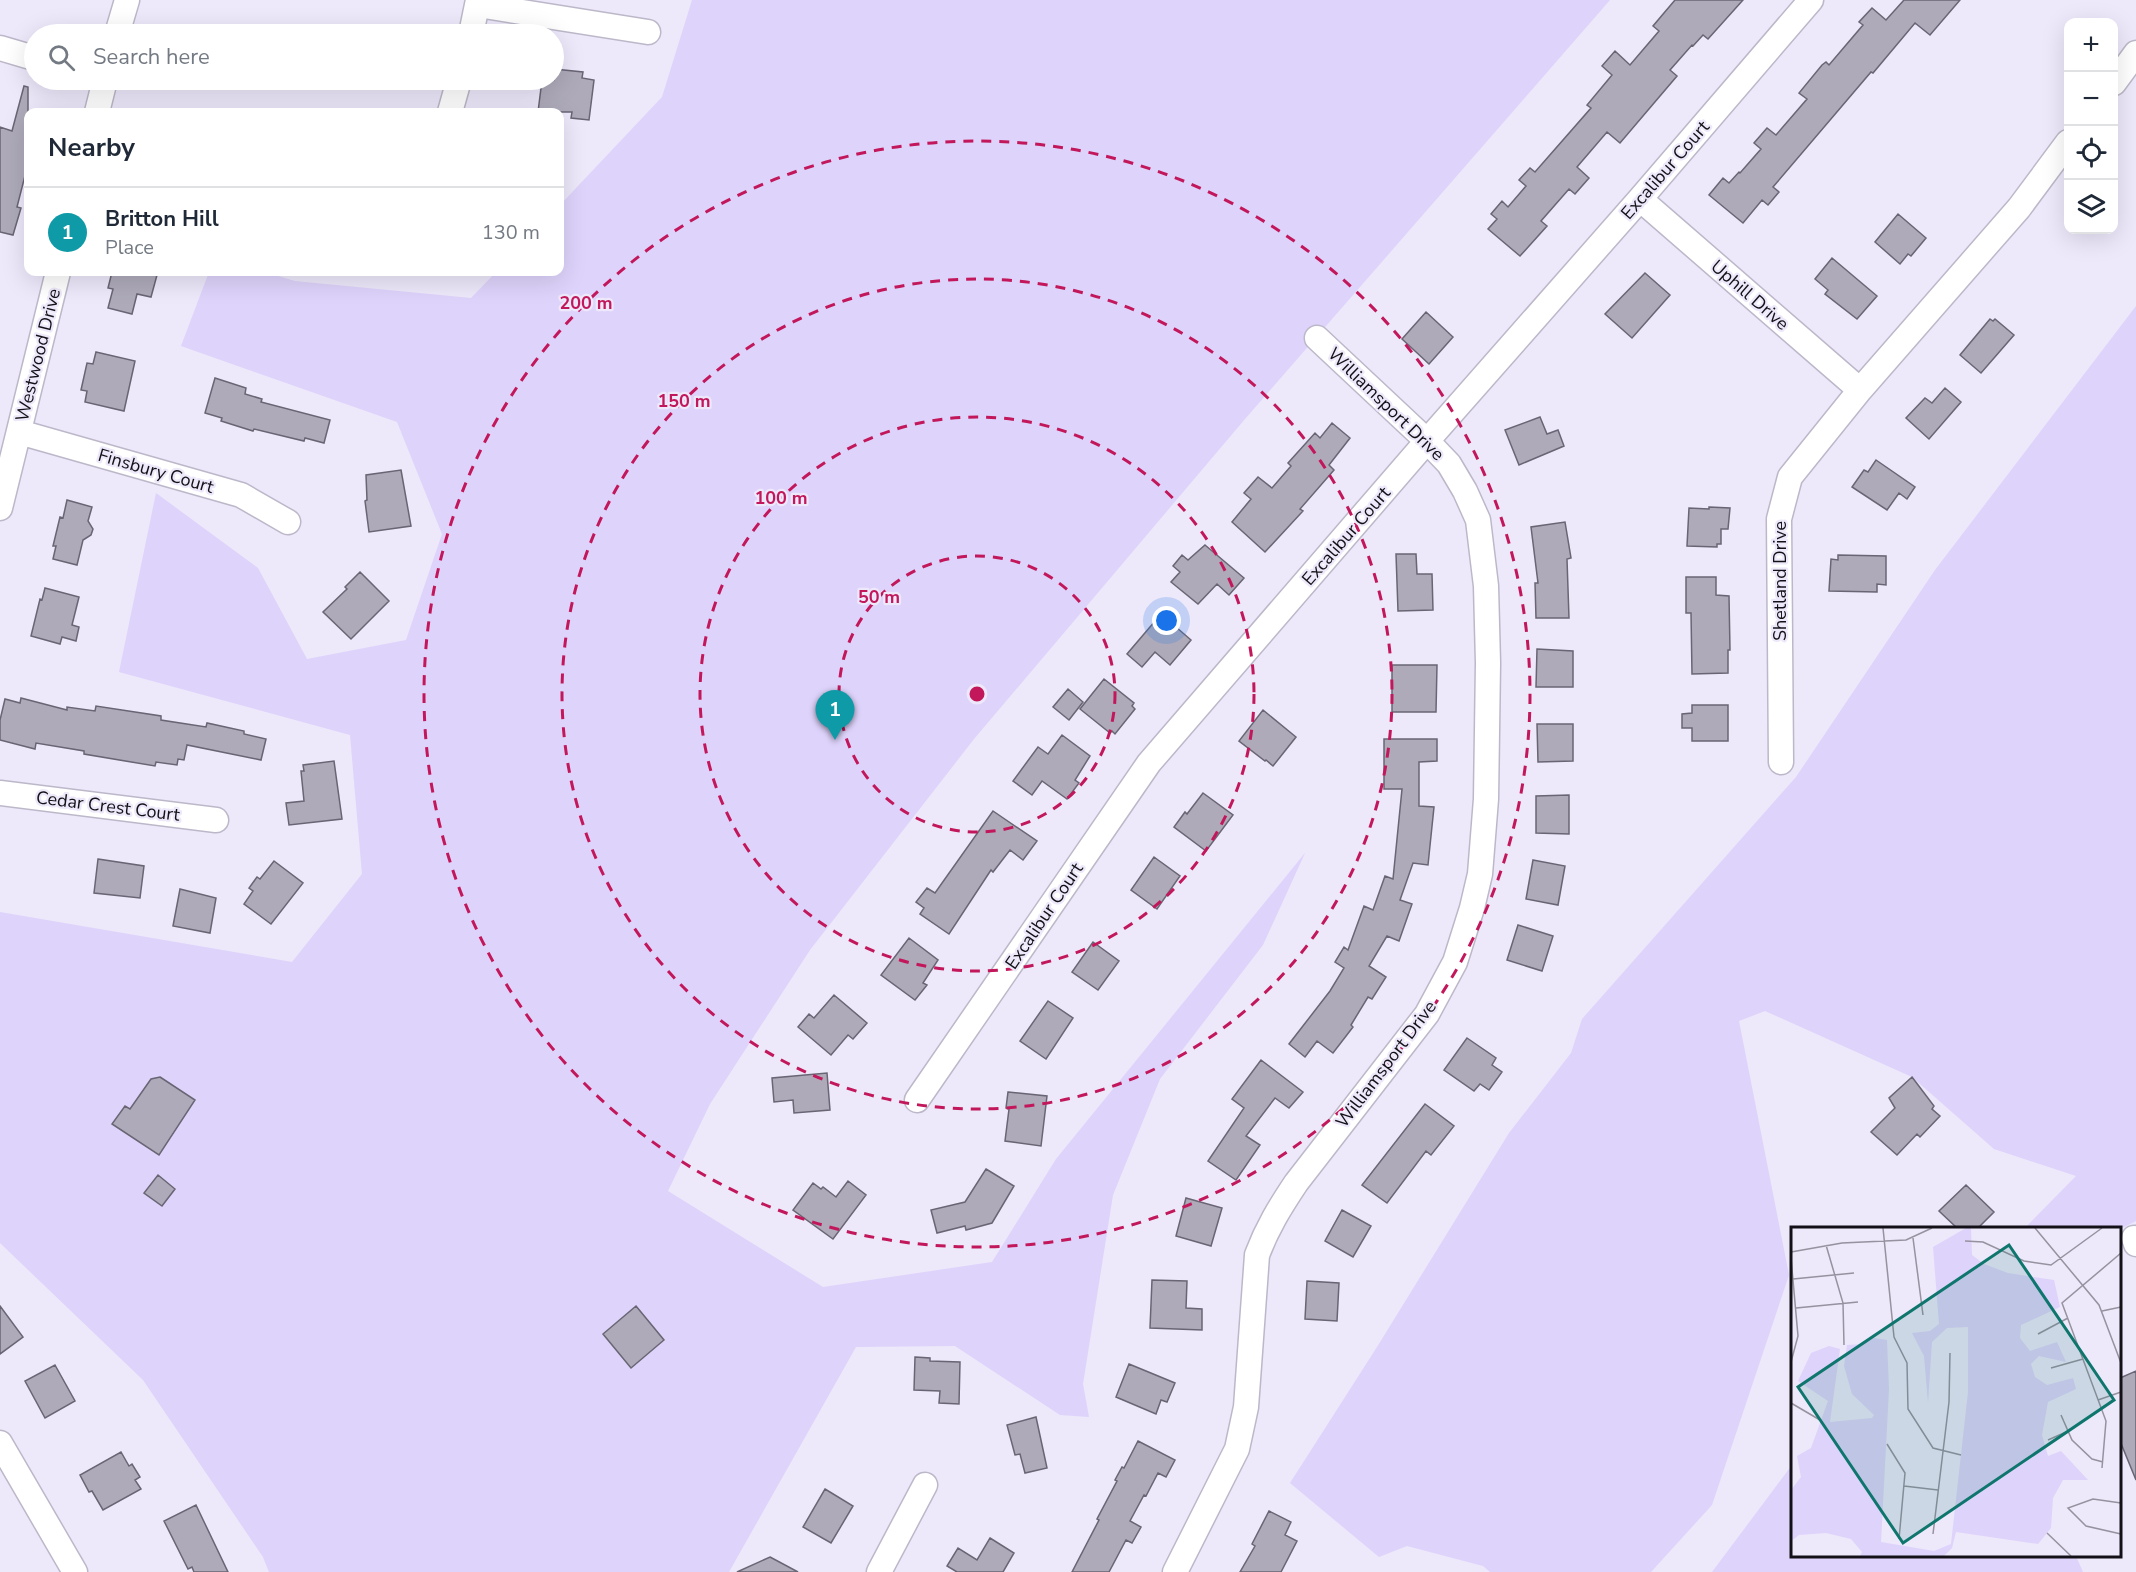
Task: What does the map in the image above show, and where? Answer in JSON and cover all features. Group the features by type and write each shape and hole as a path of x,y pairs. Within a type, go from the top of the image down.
{"street":[{"path":"120,24 127,0"},
{"name":"Excalibur Court","path":"917,1100 1149,763 1811,0"},
{"path":"473,24 478,3 648,32"},
{"path":"0,48 24,55"},
{"path":"2118,77 2136,53"},
{"path":"98,108 102,90"},
{"path":"451,108 456,90"},
{"path":"1860,390 2019,208 2064,147"},
{"name":"Uphill Drive","path":"1640,199 1860,390"},
{"name":"Westwood Drive","path":"0,508 57,276"},
{"name":"Williamsport Drive","path":"1175,1572 1237,1449 1246,1407 1257,1255 1266,1232 1276,1211 1427,1014 1455,962 1480,874 1486,799 1488,663 1486,586 1478,520 1449,464 1317,338"},
{"name":"Shetland Drive","path":"1781,762 1779,519 1782,502 1790,477 1860,390"},
{"name":"Finsbury Court","path":"19,432 241,495 288,522"},
{"name":"Cedar Crest Court","path":"0,793 216,820"},
{"path":"0,1443 75,1572"},
{"path":"879,1572 925,1485"}],"shaded area":[{"path":"692,0 1610,0 1245,419 974,739 810,950 710,1104 668,1191 823,1287 992,1262 1056,1159 1305,853 1263,945 1160,1079 1113,1195 1083,1384 1089,1417 1060,1415 955,1346 856,1347 729,1572 269,1572 263,1557 143,1380 0,1243 0,912 292,962 362,874 350,735 119,672 156,493 258,568 307,659 406,640 442,534 397,422 181,346 207,276 278,276 295,281 471,298 492,276 564,276 564,201 662,97"},
{"path":"2136,306 2136,1221 2121,1228 2026,1227 2076,1176 1994,1149 1912,1077 1765,1011 1739,1021 1789,1275 1712,1505 1651,1572 1490,1572 1483,1566 1407,1546 1379,1557 1290,1483 1509,1133 1571,1053 1582,1019 1796,777 1935,570"},
{"path":"1791,1466 1791,1557 2076,1557 2083,1572 1712,1572"}],"building":[{"path":"1675,0 1743,0 1708,39 1703,35 1670,70 1677,76 1620,143 1607,132 1577,167 1589,178 1575,194 1569,189 1541,221 1547,226 1520,256 1488,229 1497,219 1491,214 1502,201 1508,207 1526,186 1519,180 1530,168 1535,172 1591,108 1587,105 1612,75 1602,66 1615,51 1630,65 1659,31 1653,26"},
{"path":"1904,0 1960,0 1930,35 1915,23 1773,187 1779,192 1768,205 1762,200 1743,223 1709,195 1723,178 1729,183 1761,149 1754,143 1767,128 1776,135 1807,99 1799,93 1822,65 1826,62 1829,65 1863,25 1859,22 1872,8 1886,20"},
{"path":"564,70 583,72 582,78 594,80 589,120 571,118 572,112 564,112 564,108 538,108 541,90 564,90"},
{"path":"24,86 24,90 28,90 28,108 24,108 24,180 17,207 21,208 13,235 0,232 0,127 12,131"},
{"path":"1898,214 1926,238 1911,256 1908,254 1900,264 1875,242"},
{"path":"1832,258 1877,296 1857,319 1825,294 1828,290 1815,279"},
{"path":"1645,273 1670,295 1632,338 1605,314"},
{"path":"111,276 157,276 151,297 137,294 132,314 108,308 113,289 108,288"},
{"path":"1426,312 1453,337 1429,364 1402,339"},
{"path":"1990,319 1993,321 1995,319 2014,335 1981,373 1960,355"},
{"path":"96,352 135,361 124,411 85,402 87,391 81,390 87,363 93,364"},
{"path":"215,378 246,388 245,394 262,399 261,402 330,420 324,443 305,438 304,441 254,429 253,431 221,421 222,418 205,413"},
{"path":"1945,388 1961,402 1929,439 1906,418 1925,398 1932,403"},
{"path":"1540,417 1547,434 1558,430 1564,446 1519,465 1505,430"},
{"path":"1332,423 1350,438 1329,465 1334,470 1300,509 1303,511 1265,552 1232,522 1251,499 1244,493 1258,477 1272,488 1291,466 1288,463 1315,433 1320,438"},
{"path":"1876,460 1915,487 1907,499 1899,493 1887,510 1852,487 1864,470 1868,472"},
{"path":"401,470 411,526 369,532 365,501 367,500 366,475"},
{"path":"67,500 92,507 88,521 93,529 91,535 83,540 77,565 53,559 56,546 53,546"},
{"path":"1709,507 1730,508 1728,529 1721,529 1721,544 1717,544 1717,547 1687,546 1689,508 1709,509"},
{"path":"1565,522 1571,558 1567,559 1569,618 1536,618 1535,583 1538,583 1531,527"},
{"path":"1205,545 1244,578 1229,595 1217,584 1198,604 1171,582 1180,572 1173,566 1182,555 1188,560"},
{"path":"1396,554 1416,554 1417,574 1432,574 1433,610 1398,611"},
{"path":"1838,555 1886,556 1886,585 1877,584 1877,592 1829,591 1831,559 1838,560"},
{"path":"360,572 389,601 351,639 323,612 347,589 345,587"},
{"path":"1686,577 1716,577 1716,595 1729,596 1728,673 1692,674 1691,613 1686,613"},
{"path":"45,588 79,597 72,625 79,627 76,641 62,637 60,644 31,636"},
{"path":"1161,614 1191,640 1170,665 1155,652 1142,667 1127,654"},
{"path":"1537,649 1573,651 1573,687 1536,687"},
{"path":"1392,665 1437,665 1436,712 1392,712"},
{"path":"1104,679 1134,703 1132,706 1135,709 1115,734 1112,731 1110,733 1080,709"},
{"path":"1068,689 1083,702 1069,720 1053,707"},
{"path":"21,698 67,710 67,707 95,711 96,706 161,716 161,720 206,727 207,723 244,731 244,734 266,739 261,760 187,745 184,760 178,759 177,765 156,762 155,766 36,743 35,749 0,740 0,720 5,699 20,703"},
{"path":"1692,705 1728,705 1728,741 1692,741 1692,728 1682,728 1682,714 1692,713"},
{"path":"1263,710 1296,737 1273,766 1239,741"},
{"path":"1537,724 1573,724 1573,761 1538,762"},
{"path":"1062,735 1090,756 1075,780 1079,783 1067,799 1042,781 1032,795 1013,781 1038,747 1048,754"},
{"path":"1384,739 1437,739 1437,761 1419,762 1419,806 1434,807 1428,865 1413,863 1400,900 1412,904 1399,941 1387,936 1369,966 1386,977 1372,999 1368,997 1351,1025 1353,1027 1333,1053 1317,1041 1305,1057 1289,1044 1330,991 1344,968 1335,962 1344,947 1348,950 1364,906 1373,910 1385,876 1393,879 1402,789 1384,789"},
{"path":"334,761 342,819 289,825 286,803 304,801 301,771 304,771 303,765"},
{"path":"1203,793 1233,815 1206,851 1174,827"},
{"path":"1569,795 1569,834 1536,833 1536,796"},
{"path":"993,811 1037,841 1023,860 1010,850 993,872 991,870 949,934 920,914 924,908 916,902 927,888 935,893"},
{"path":"1154,857 1180,876 1157,909 1131,890"},
{"path":"98,859 144,866 140,898 94,893"},
{"path":"1533,860 1565,866 1558,905 1526,899"},
{"path":"274,861 303,883 271,924 244,904 253,891 249,888 257,877 260,879"},
{"path":"180,889 216,898 210,933 173,926"},
{"path":"1518,925 1553,936 1542,971 1507,960"},
{"path":"909,938 938,960 923,983 927,985 915,1000 881,975"},
{"path":"1093,942 1119,961 1098,990 1072,972"},
{"path":"834,995 867,1023 853,1039 848,1035 831,1055 798,1027 809,1014 814,1018"},
{"path":"1048,1001 1073,1018 1046,1059 1020,1041"},
{"path":"1467,1038 1496,1058 1492,1065 1502,1072 1489,1090 1480,1084 1474,1091 1444,1070"},
{"path":"1261,1060 1303,1092 1289,1108 1275,1098 1246,1136 1260,1145 1236,1180 1208,1161 1244,1108 1232,1099"},
{"path":"827,1073 830,1110 794,1113 793,1100 774,1102 772,1078"},
{"path":"160,1077 195,1100 159,1155 112,1124 125,1106 130,1109 151,1079"},
{"path":"1912,1077 1934,1106 1932,1109 1940,1116 1920,1137 1917,1134 1897,1155 1871,1132 1895,1108 1889,1098"},
{"path":"1008,1092 1047,1096 1041,1146 1005,1141 1009,1109 1006,1108"},
{"path":"1425,1104 1454,1126 1431,1155 1426,1151 1387,1203 1362,1185"},
{"path":"986,1169 1014,1186 992,1223 966,1230 965,1226 937,1233 931,1210 965,1202"},
{"path":"158,1175 175,1189 162,1206 144,1193"},
{"path":"848,1181 866,1195 833,1239 793,1210 813,1183 836,1197"},
{"path":"1966,1185 1994,1212 1979,1227 1956,1227 1939,1211"},
{"path":"1186,1198 1222,1208 1211,1246 1176,1236"},
{"path":"1342,1210 1371,1226 1353,1257 1325,1241"},
{"path":"1152,1280 1187,1281 1186,1308 1202,1309 1202,1330 1150,1328"},
{"path":"1307,1281 1339,1283 1337,1321 1305,1319"},
{"path":"0,1306 23,1337 0,1354"},
{"path":"636,1306 664,1340 631,1368 603,1334"},
{"path":"915,1357 930,1358 930,1361 960,1362 959,1404 939,1403 940,1391 914,1390"},
{"path":"1129,1364 1175,1383 1167,1402 1161,1400 1156,1414 1116,1397"},
{"path":"55,1365 75,1401 45,1418 25,1381"},
{"path":"2136,1371 2136,1480 2121,1443 2121,1378"},
{"path":"1036,1417 1047,1468 1025,1473 1020,1454 1015,1455 1007,1425"},
{"path":"1138,1441 1175,1460 1166,1477 1158,1473 1146,1496 1144,1495 1130,1521 1141,1527 1132,1543 1126,1540 1109,1572 1072,1572 1099,1520 1097,1519 1117,1481 1115,1480"},
{"path":"121,1452 129,1466 132,1464 140,1477 135,1480 141,1489 103,1510 92,1491 89,1492 80,1475"},
{"path":"825,1489 853,1506 831,1543 803,1527"},
{"path":"196,1505 228,1572 194,1572 192,1567 188,1569 164,1521"},
{"path":"1269,1511 1291,1522 1285,1535 1297,1541 1281,1572 1240,1572 1255,1546 1252,1544"},
{"path":"990,1538 1014,1553 1003,1572 957,1572 947,1566 958,1548 977,1560"},
{"path":"770,1557 798,1572 737,1572"}],"place":[{"name":"Britton Hill","path":"835,740"}]}
